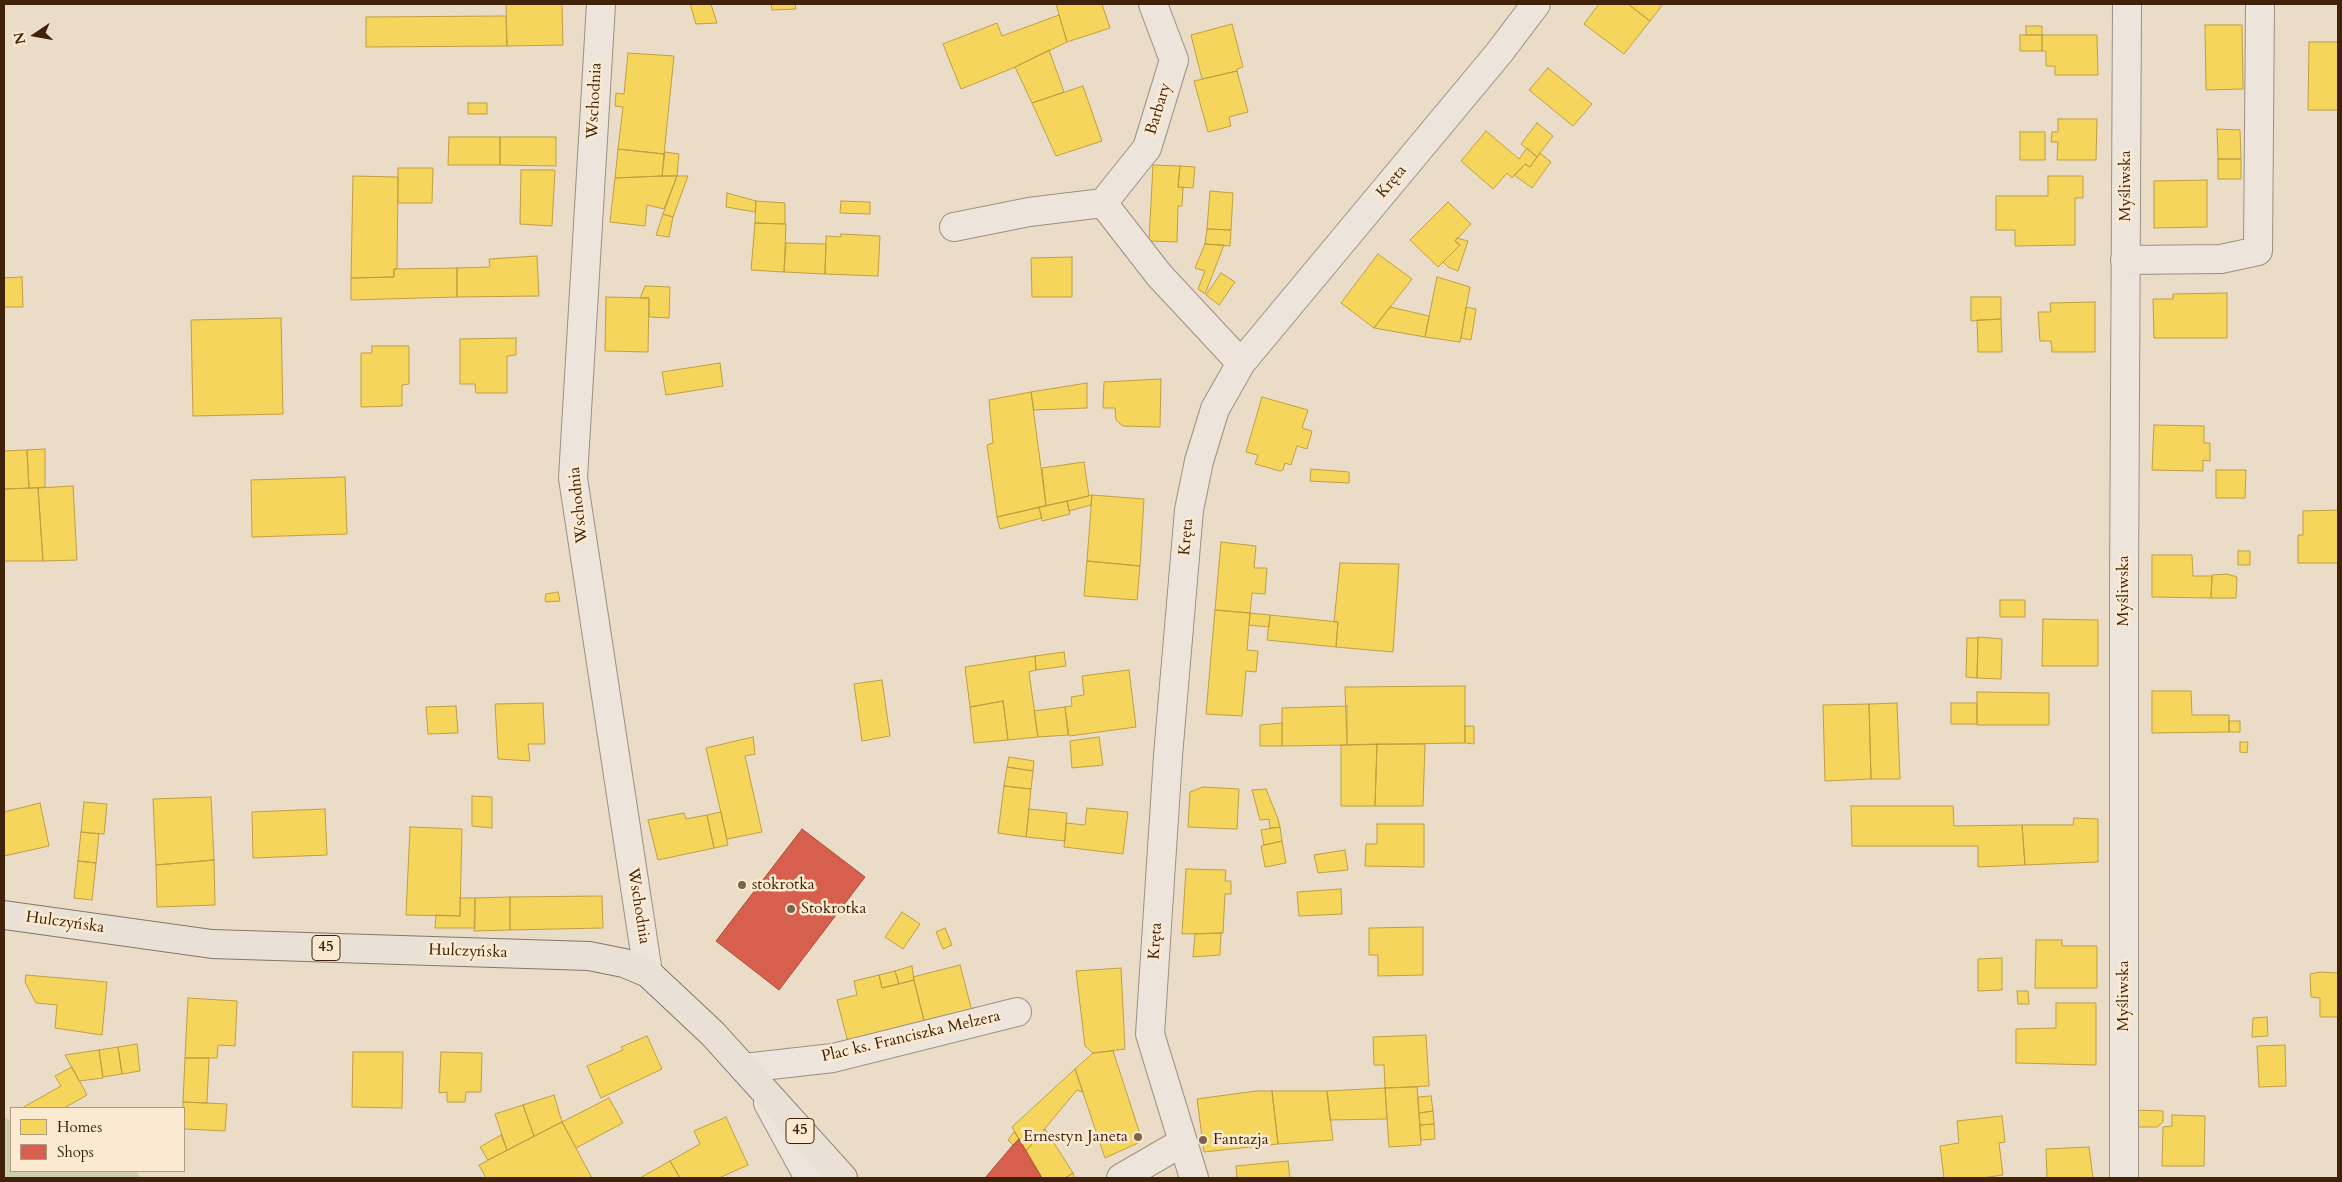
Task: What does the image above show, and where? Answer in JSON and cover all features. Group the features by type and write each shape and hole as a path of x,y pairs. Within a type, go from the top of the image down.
{"main road":[{"name":"Hulczyńska","path":"4,916 212,944 589,956 624,963 648,973 713,1034 843,1178"}],"street":[{"name":"Wschodnia","path":"601,4 573,478 648,973"},
{"name":"Barbary","path":"1103,203 1147,148 1174,60 1152,4"},
{"name":"Kręta","path":"1194,1178 1150,1034 1168,766 1189,510 1199,461 1215,409 1241,363 1499,53 1536,4"},
{"name":"Myśliwska","path":"2124,1178 2127,4"},
{"path":"2126,260 2221,259 2258,251 2260,4"},
{"path":"954,227 1029,212 1103,203 1159,275 1241,363"},
{"name":"Plac ks. Franciszka Melzera","path":"751,1076 833,1058 1017,1012"},
{"path":"751,1076 809,1178"},
{"path":"1121,1178 1183,1142"}],"green space":[{"path":"4,1117 10,1120 10,1172 137,1172 141,1178 4,1178"}],"building: Homes":[{"path":"506,4 562,4 563,45 507,46"},
{"path":"690,4 711,4 717,23 696,24"},
{"path":"771,4 795,4 796,9 772,10"},
{"path":"1056,4 1102,4 1110,28 1067,42"},
{"path":"1599,4 1628,4 1650,21 1624,54 1584,24"},
{"path":"1628,4 1663,4 1650,21"},
{"path":"1059,15 1067,42 1013,68 961,89 943,44 997,23 1002,36"},
{"path":"506,16 507,46 366,47 366,17"},
{"path":"1232,24 1243,67 1237,69 1237,71 1202,79 1191,35"},
{"path":"2205,25 2242,25 2243,89 2206,90"},
{"path":"2026,26 2042,26 2042,35 2026,35"},
{"path":"2020,35 2042,35 2042,51 2020,51"},
{"path":"2042,35 2097,35 2098,75 2055,75 2055,66 2046,66 2046,51 2042,51"},
{"path":"2309,42 2338,42 2338,110 2308,110"},
{"path":"1049,50 1064,92 1032,103 1015,67"},
{"path":"628,53 674,56 664,154 618,149 623,107 615,106 616,93 624,94"},
{"path":"1548,68 1592,104 1573,126 1529,90"},
{"path":"1237,71 1248,112 1229,117 1231,126 1208,132 1194,81"},
{"path":"1083,86 1102,141 1056,156 1032,103"},
{"path":"468,103 487,103 487,114 468,114"},
{"path":"2058,119 2097,119 2096,160 2057,160 2058,142 2051,142 2052,132 2058,132"},
{"path":"1537,123 1553,136 1537,157 1521,144"},
{"path":"2217,129 2240,130 2241,159 2218,159"},
{"path":"1486,131 1519,159 1527,148 1537,157 1530,167 1525,164 1512,178 1507,173 1493,189 1461,161"},
{"path":"2020,132 2045,132 2045,160 2020,160"},
{"path":"449,137 500,137 500,165 448,165"},
{"path":"500,137 556,137 556,166 500,165"},
{"path":"618,149 664,154 662,176 615,178"},
{"path":"665,152 679,154 677,176 662,176"},
{"path":"1540,153 1551,162 1532,188 1514,175 1525,164 1530,167"},
{"path":"2218,159 2241,159 2241,179 2218,179"},
{"path":"1153,165 1180,166 1178,187 1183,188 1182,206 1178,206 1177,242 1149,241"},
{"path":"1180,166 1195,167 1193,188 1178,187"},
{"path":"398,168 433,168 432,203 398,203"},
{"path":"521,170 555,170 552,226 520,224"},
{"path":"353,176 398,177 397,269 394,269 394,277 351,278"},
{"path":"677,176 664,209 647,205 645,226 610,222 615,178"},
{"path":"677,176 688,176 673,217 663,214"},
{"path":"2048,176 2083,176 2083,198 2075,198 2075,245 2015,246 2015,230 1996,230 1996,196 2048,196"},
{"path":"2207,180 2207,227 2154,228 2154,181"},
{"path":"1210,191 1233,193 1231,230 1207,229"},
{"path":"727,193 756,201 755,212 726,207"},
{"path":"756,201 785,203 785,224 755,223"},
{"path":"841,201 870,202 870,214 840,213"},
{"path":"1448,202 1471,224 1455,241 1460,245 1438,267 1410,240"},
{"path":"663,214 673,217 669,237 656,235"},
{"path":"755,223 786,224 784,272 751,270"},
{"path":"1207,229 1231,230 1230,246 1205,244"},
{"path":"841,234 880,236 878,276 825,274 826,236 841,237"},
{"path":"1457,238 1468,241 1458,271 1448,267 1443,262 1460,245 1455,241"},
{"path":"786,243 826,244 825,274 784,272"},
{"path":"1205,244 1224,245 1205,294 1198,289 1205,271 1195,268"},
{"path":"1378,254 1412,279 1374,328 1341,303"},
{"path":"537,256 539,296 457,297 457,268 490,267 489,259"},
{"path":"1072,257 1072,297 1032,297 1031,258"},
{"path":"457,268 457,297 351,300 351,278 394,277 394,269"},
{"path":"1221,273 1235,282 1219,305 1206,295"},
{"path":"22,277 23,307 4,307 4,278"},
{"path":"1437,277 1470,287 1460,342 1425,337"},
{"path":"645,286 670,287 669,318 649,317 649,298 640,298"},
{"path":"2227,293 2227,338 2154,338 2153,299 2173,299 2173,294"},
{"path":"606,297 649,298 648,352 605,351"},
{"path":"1971,297 2001,297 2001,319 1971,321"},
{"path":"2095,302 2095,352 2052,352 2051,341 2040,341 2038,312 2051,312 2050,303"},
{"path":"1390,307 1429,316 1425,337 1374,328"},
{"path":"1466,307 1476,309 1471,340 1461,338"},
{"path":"281,318 283,414 193,416 191,320"},
{"path":"2001,319 2002,352 1978,352 1977,320"},
{"path":"516,338 516,355 507,356 507,393 476,393 475,384 460,384 460,339"},
{"path":"372,346 409,346 409,384 402,385 402,406 361,407 361,353 372,353"},
{"path":"720,363 723,386 666,395 662,372"},
{"path":"1161,379 1160,427 1123,426 1116,420 1115,408 1103,408 1104,382"},
{"path":"1087,383 1087,408 1034,410 1031,392"},
{"path":"1031,392 1046,506 997,517 987,445 993,443 989,400"},
{"path":"1262,397 1308,410 1302,428 1312,431 1307,449 1297,446 1291,465 1285,463 1283,470 1280,471 1255,464 1258,455 1246,452"},
{"path":"2154,425 2204,426 2204,443 2210,443 2210,461 2203,460 2203,471 2152,470"},
{"path":"45,449 45,487 29,488 27,450"},
{"path":"27,450 29,488 4,489 4,451"},
{"path":"1084,462 1089,496 1046,506 1042,468"},
{"path":"1311,469 1349,472 1349,483 1310,481"},
{"path":"2216,470 2246,470 2245,498 2216,498"},
{"path":"345,477 347,534 252,537 251,480"},
{"path":"73,486 77,560 43,561 38,488"},
{"path":"38,488 43,561 4,561 4,489"},
{"path":"1092,495 1144,499 1140,566 1087,561"},
{"path":"1092,495 1091,505 1069,511 1067,501"},
{"path":"1067,501 1070,514 1042,521 1039,507"},
{"path":"1039,507 1042,518 1000,529 997,517"},
{"path":"2338,510 2338,563 2298,563 2298,535 2303,535 2303,511"},
{"path":"1221,542 1256,546 1254,568 1267,568 1265,594 1252,593 1250,613 1215,610"},
{"path":"2238,551 2250,551 2250,565 2238,565"},
{"path":"2152,555 2192,555 2193,576 2212,576 2211,598 2152,597"},
{"path":"1087,561 1140,566 1137,600 1084,596"},
{"path":"1340,563 1399,564 1393,652 1336,647 1338,622 1334,622"},
{"path":"2227,574 2237,577 2236,598 2211,598 2212,575"},
{"path":"558,592 560,601 546,602 546,594"},
{"path":"2000,600 2025,600 2025,617 2000,617"},
{"path":"1215,610 1250,613 1247,650 1258,651 1256,672 1246,671 1242,716 1206,714"},
{"path":"1250,613 1270,615 1269,627 1249,625"},
{"path":"1270,615 1338,622 1336,647 1267,640"},
{"path":"2043,619 2098,620 2098,666 2042,666"},
{"path":"1978,637 2002,639 2001,679 1977,678"},
{"path":"1967,638 1978,638 1977,678 1966,677"},
{"path":"1064,652 1066,666 1036,670 1035,656"},
{"path":"1035,656 1036,670 1029,672 1038,737 1008,740 1003,701 970,707 965,667"},
{"path":"1129,670 1136,727 1069,736 1065,707 1072,706 1071,697 1084,695 1082,676"},
{"path":"882,680 890,736 862,741 854,684"},
{"path":"1465,686 1465,743 1347,745 1345,687"},
{"path":"2152,691 2191,691 2192,715 2229,715 2229,732 2152,733"},
{"path":"1977,692 2049,693 2049,725 1977,725"},
{"path":"1003,701 1008,740 974,743 970,707"},
{"path":"543,703 545,744 528,744 530,761 498,759 495,704"},
{"path":"1897,703 1900,779 1871,779 1869,704"},
{"path":"1951,703 1977,703 1977,724 1951,724"},
{"path":"1869,704 1871,779 1825,781 1823,705"},
{"path":"456,706 458,733 428,734 426,707"},
{"path":"1347,706 1347,745 1282,746 1282,708"},
{"path":"1065,707 1068,735 1038,737 1034,711"},
{"path":"2229,721 2240,721 2240,732 2229,732"},
{"path":"1282,723 1282,746 1260,746 1260,725"},
{"path":"1465,726 1474,726 1474,744 1465,743"},
{"path":"753,737 755,754 745,756 762,832 727,839 706,748"},
{"path":"1099,737 1103,765 1072,768 1070,741"},
{"path":"2240,742 2248,742 2247,753 2240,752"},
{"path":"1377,744 1425,744 1423,806 1375,806"},
{"path":"1377,744 1375,806 1341,806 1341,745"},
{"path":"1009,757 1034,761 1033,771 1007,767"},
{"path":"1007,767 1033,771 1031,789 1004,786"},
{"path":"1004,786 1031,789 1026,837 998,833"},
{"path":"1203,787 1239,789 1237,829 1188,827 1190,792"},
{"path":"1266,789 1280,827 1270,828 1269,819 1260,820 1252,790"},
{"path":"472,796 492,797 492,828 472,826"},
{"path":"211,797 214,860 156,865 153,799"},
{"path":"84,802 107,804 104,834 81,832"},
{"path":"40,803 49,846 4,856 4,812"},
{"path":"1851,806 1953,806 1954,826 2022,825 2025,865 1978,867 1978,846 1852,846"},
{"path":"1087,808 1128,812 1123,854 1064,847 1066,823 1085,825"},
{"path":"325,809 327,855 253,858 252,812"},
{"path":"1029,809 1067,813 1065,841 1026,837"},
{"path":"721,812 728,845 714,848 707,815"},
{"path":"684,813 686,819 707,815 714,848 658,860 648,820"},
{"path":"2074,818 2098,819 2098,862 2025,865 2022,825 2073,825"},
{"path":"1377,824 1424,824 1424,867 1365,866 1366,844 1377,844"},
{"path":"410,827 462,829 460,916 406,915"},
{"path":"1280,827 1282,841 1264,845 1261,830"},
{"path":"81,832 99,834 96,863 78,861"},
{"path":"1282,841 1286,863 1265,867 1261,846"},
{"path":"1345,850 1348,870 1318,873 1314,855"},
{"path":"214,860 215,905 157,907 156,865"},
{"path":"78,861 96,863 92,900 74,898"},
{"path":"1186,869 1226,870 1225,881 1231,881 1231,894 1225,894 1223,933 1182,934"},
{"path":"1341,889 1342,914 1299,916 1297,892"},
{"path":"602,896 603,928 510,930 510,897"},
{"path":"510,897 510,930 474,931 475,898"},
{"path":"460,898 475,898 475,928 435,928 436,915 460,916"},
{"path":"902,912 920,924 903,949 885,937"},
{"path":"1423,927 1423,975 1378,976 1378,955 1369,955 1369,928"},
{"path":"945,928 952,945 943,949 936,932"},
{"path":"1221,933 1220,955 1193,957 1195,934"},
{"path":"2036,940 2062,940 2062,946 2097,946 2097,988 2035,988"},
{"path":"2002,958 2002,990 1978,991 1978,959"},
{"path":"960,965 973,1015 926,1028 913,977"},
{"path":"912,966 914,980 899,984 895,971"},
{"path":"1121,968 1125,1049 1093,1053 1085,1046 1076,971"},
{"path":"895,971 899,984 882,988 879,975"},
{"path":"2320,972 2338,973 2338,1017 2320,1017 2320,998 2311,997 2310,974"},
{"path":"26,975 107,982 102,1035 55,1028 57,1005 36,1003 25,982"},
{"path":"879,975 882,988 914,980 925,1025 849,1046 837,1000 857,995 854,981"},
{"path":"2017,991 2028,991 2029,1004 2018,1004"},
{"path":"188,998 237,1001 235,1046 218,1045 217,1058 185,1058"},
{"path":"2056,1003 2096,1003 2096,1065 2016,1063 2016,1029 2056,1028"},
{"path":"2267,1017 2268,1036 2252,1037 2253,1018"},
{"path":"1426,1035 1429,1086 1385,1088 1384,1065 1374,1065 1373,1037"},
{"path":"647,1036 662,1069 601,1098 587,1066 623,1050 621,1047"},
{"path":"137,1044 140,1071 122,1074 118,1047"},
{"path":"2285,1045 2286,1086 2259,1087 2257,1046"},
{"path":"118,1047 122,1074 103,1077 99,1050"},
{"path":"99,1050 103,1078 79,1081 65,1055"},
{"path":"1113,1051 1140,1134 1138,1143 1105,1158 1075,1069 1093,1053"},
{"path":"353,1052 403,1052 402,1108 352,1107"},
{"path":"441,1052 482,1053 481,1092 466,1092 465,1102 447,1102 447,1092 439,1093"},
{"path":"185,1058 209,1058 207,1103 183,1102"},
{"path":"72,1067 87,1095 66,1107 24,1107 61,1086 55,1076"},
{"path":"1075,1069 1083,1092 1077,1090 1026,1151 1012,1127"},
{"path":"1417,1087 1421,1145 1389,1147 1385,1088"},
{"path":"1385,1088 1387,1119 1330,1120 1327,1091"},
{"path":"1256,1091 1272,1091 1278,1144 1204,1152 1197,1099"},
{"path":"1272,1091 1327,1091 1333,1140 1278,1144"},
{"path":"554,1095 562,1122 534,1136 523,1105"},
{"path":"1431,1096 1433,1111 1419,1113 1418,1097"},
{"path":"609,1098 623,1123 576,1148 562,1122"},
{"path":"183,1102 227,1104 225,1131 185,1129 185,1107 183,1107"},
{"path":"523,1105 534,1136 507,1150 495,1114"},
{"path":"2136,1110 2163,1111 2163,1122 2157,1127 2135,1127"},
{"path":"1433,1111 1434,1124 1420,1125 1419,1113"},
{"path":"2172,1115 2205,1116 2204,1166 2162,1166 2163,1127 2172,1126"},
{"path":"2002,1116 2005,1142 1999,1143 2003,1175 1981,1178 1944,1178 1940,1146 1959,1143 1957,1121"},
{"path":"726,1117 748,1165 719,1178 680,1178 670,1161 700,1144 694,1131"},
{"path":"562,1122 592,1178 486,1178 479,1165"},
{"path":"1434,1124 1435,1139 1421,1140 1420,1125"},
{"path":"1045,1129 1073,1173 1065,1178 1042,1178 1026,1151"},
{"path":"1014,1132 1019,1139 1013,1145 1008,1140"},
{"path":"501,1135 507,1150 488,1160 480,1147"},
{"path":"2089,1147 2093,1178 2047,1178 2046,1149"},
{"path":"670,1161 680,1178 640,1178"},
{"path":"1288,1161 1290,1178 1237,1178 1236,1166"},
{"path":"1073,1173 1073,1178 1065,1178"}],"building: Shops":[{"name":"Stokrotka","path":"802,829 865,877 779,990 716,941"},
{"path":"1019,1139 1042,1178 985,1178 1013,1145"}],"place":[{"name":"stokrotka","path":"742,885"},
{"name":"Stokrotka","path":"791,909"},
{"name":"Ernestyn Janeta","path":"1138,1137"},
{"name":"Fantazja","path":"1203,1140"}]}
